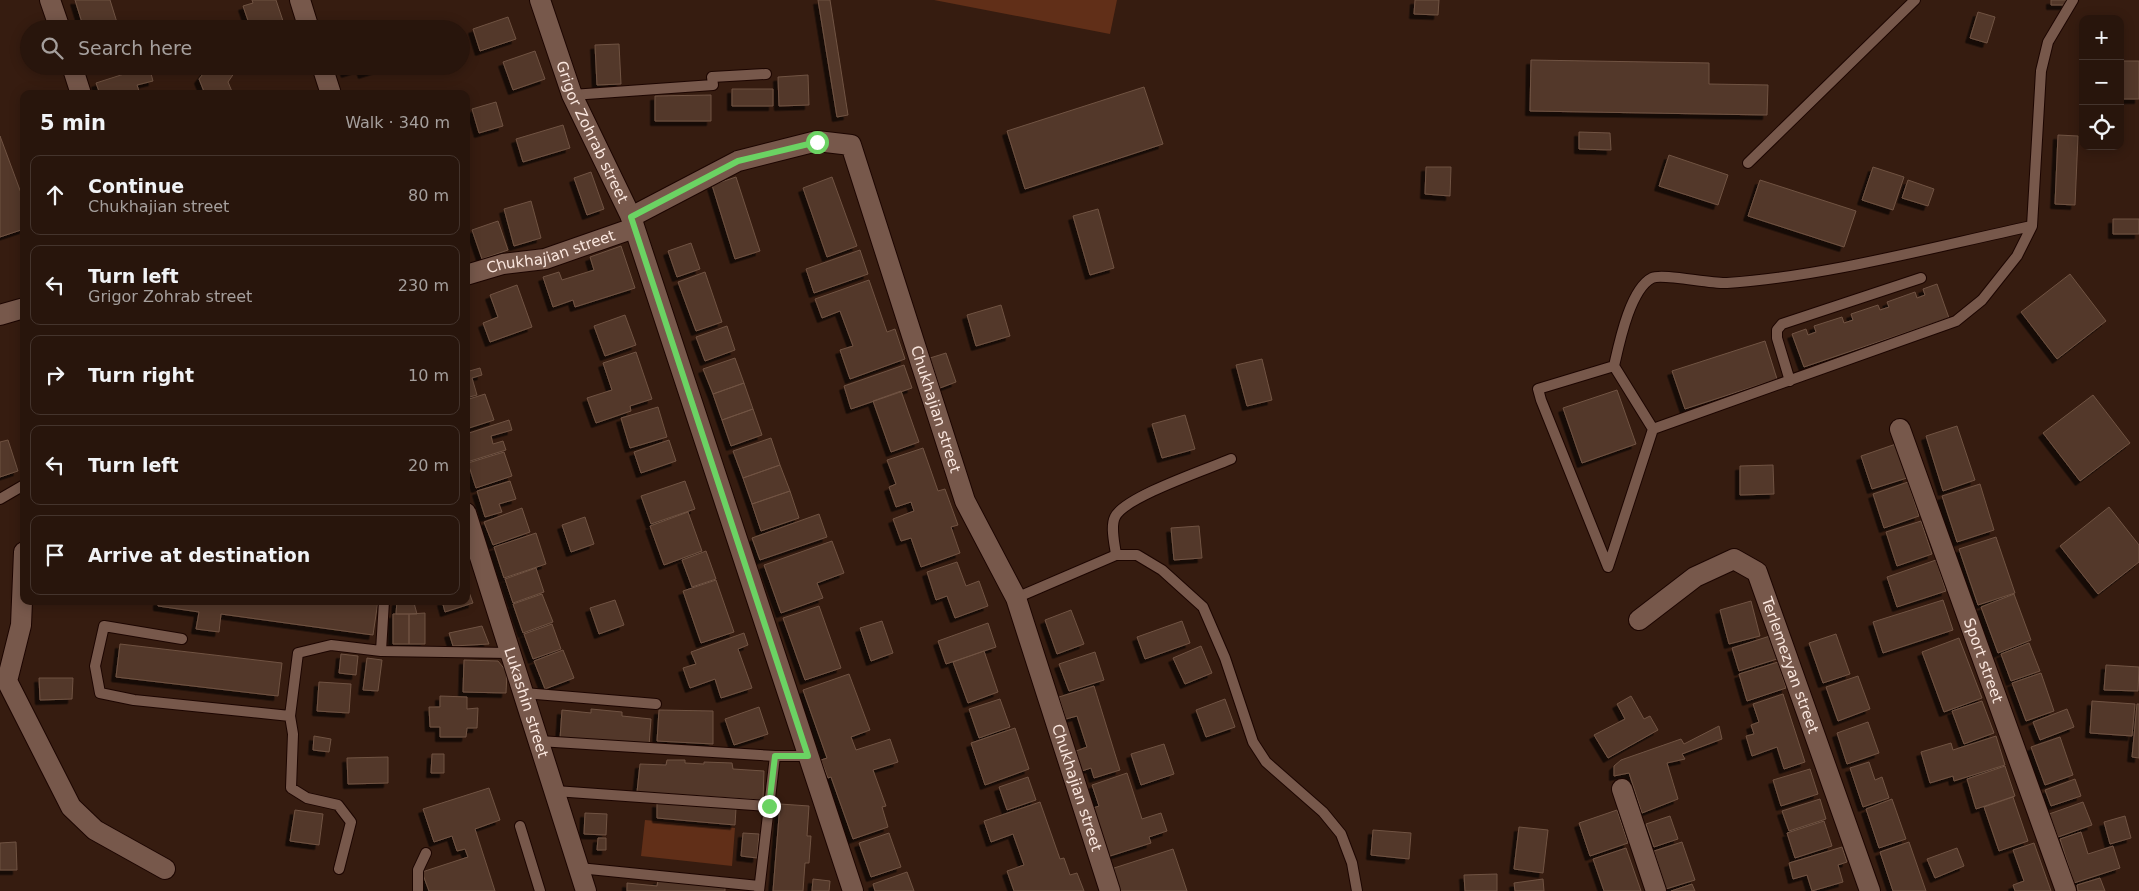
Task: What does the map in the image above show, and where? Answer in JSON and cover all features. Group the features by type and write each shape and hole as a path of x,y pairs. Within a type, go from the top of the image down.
{"street":[{"path":"50,0 57,20"},
{"path":"300,0 306,20"},
{"name":"Grigor Zohrab street","path":"540,0 572,96 632,222 853,891"},
{"path":"75,75 80,90"},
{"path":"325,75 330,90"},
{"name":"Chukhajian street","path":"470,273 504,264 545,259 632,222 738,161 817,142 852,145 965,501 1016,598 1110,891"},
{"path":"0,315 20,309"},
{"name":"Sport street","path":"1900,430 2066,891"},
{"name":"Lukashin street","path":"470,525 586,891"},
{"name":"Terlemezyan street","path":"1639,620 1695,577 1734,559 1757,572 1870,891"},
{"path":"22,605 21,625 3,682 71,807 95,830 165,869"},
{"path":"1622,789 1656,891"}],"lane":[{"path":"1748,162 1914,0"},
{"path":"1653,430 1956,321 1982,300 2017,256 2032,226 2041,71 2048,42 2073,0"},
{"path":"572,96 712,85 712,76 766,74"},
{"path":"1614,366 1538,389 1608,567 1653,430 1614,366 1625,322 1640,289 1653,277 1660,276 1701,282 1726,283 1830,269 2032,226"},
{"path":"1790,380 1777,338 1777,330 1782,324 1922,278"},
{"path":"1116,555 1115,517 1124,507 1150,492 1231,460"},
{"path":"0,499 20,487"},
{"path":"1016,598 1116,555 1137,555 1162,570 1203,607 1225,658 1253,742 1266,762 1324,812 1341,834 1352,863 1357,891"},
{"path":"381,652 384,605"},
{"path":"182,639 104,626 95,666 100,693 134,700 290,716"},
{"path":"340,869 351,822 338,805 307,798 291,788 293,734 290,716 298,653 331,645 381,652 512,653"},
{"path":"524,693 656,704"},
{"path":"539,741 775,756 808,756"},
{"path":"579,868 759,888 775,756"},
{"path":"555,791 769,806"},
{"path":"520,826 540,891"},
{"path":"418,891 418,870 426,853"}],"shaded area":[{"path":"934,0 1117,0 1110,34"},
{"path":"645,820 735,828 732,866 641,856"}],"building":[{"path":"75,0 110,0 116,20 81,20"},
{"path":"252,0 276,0 283,20 248,20 243,6 253,3"},
{"path":"818,0 830,0 848,115 837,117"},
{"path":"1415,0 1439,0 1438,15 1414,14"},
{"path":"2051,0 2066,0 2066,5 2051,5"},
{"path":"1978,12 1995,17 1987,43 1970,38"},
{"path":"508,17 516,39 480,51 473,29"},
{"path":"619,44 621,84 597,85 595,45"},
{"path":"535,51 545,79 513,90 503,62"},
{"path":"1531,60 1709,63 1709,84 1768,85 1767,115 1530,111"},
{"path":"2124,61 2139,61 2139,99 2124,99"},
{"path":"121,75 151,75 153,81 137,85 139,90 99,90 96,83"},
{"path":"202,75 233,75 228,82 231,90 203,90 199,79"},
{"path":"808,75 809,105 779,106 778,77"},
{"path":"1144,87 1163,144 1025,189 1007,131"},
{"path":"732,89 773,89 773,106 732,106"},
{"path":"711,95 711,121 655,121 655,96"},
{"path":"496,102 503,126 479,133 472,109"},
{"path":"563,125 570,148 523,162 516,139"},
{"path":"1579,132 1610,133 1611,150 1579,149"},
{"path":"2058,135 2078,136 2075,205 2055,204"},
{"path":"0,136 20,190 20,230 0,237"},
{"path":"1669,155 1728,175 1718,205 1659,186"},
{"path":"1426,167 1451,167 1450,196 1425,194"},
{"path":"1873,167 1904,177 1893,210 1862,200"},
{"path":"591,172 604,209 587,215 574,178"},
{"path":"736,177 760,251 735,259 712,185"},
{"path":"832,177 857,246 827,257 803,188"},
{"path":"1760,180 1856,211 1844,247 1748,216"},
{"path":"1908,180 1934,189 1928,206 1902,198"},
{"path":"531,201 541,238 514,246 504,209"},
{"path":"1098,209 1114,268 1090,275 1073,216"},
{"path":"2113,219 2139,219 2139,234 2113,234"},
{"path":"498,221 508,250 482,259 472,230"},
{"path":"691,243 700,269 677,277 668,251"},
{"path":"621,246 635,288 575,307 573,300 553,307 543,277 559,272 562,280 594,270 590,257"},
{"path":"860,250 868,274 814,293 806,269"},
{"path":"705,272 722,322 696,331 678,282"},
{"path":"2070,274 2106,321 2057,359 2021,312"},
{"path":"869,280 887,332 895,329 905,359 850,379 840,350 853,346 840,311 822,318 815,299"},
{"path":"1937,284 1949,318 1804,367 1792,334 1806,329 1808,335 1816,332 1814,326 1842,317 1844,323 1853,320 1851,314 1878,305 1880,310 1889,307 1887,302 1915,292 1917,298 1925,295 1923,289"},
{"path":"517,285 532,327 490,342 483,323 498,317 490,295"},
{"path":"1001,305 1010,336 976,346 967,315"},
{"path":"625,315 636,345 605,356 594,326"},
{"path":"727,326 735,350 705,361 696,337"},
{"path":"1765,341 1777,379 1685,409 1672,371"},
{"path":"636,352 652,399 630,406 631,411 596,423 587,398 612,390 603,363"},
{"path":"946,353 956,382 940,388 930,358"},
{"path":"735,358 744,383 713,394 703,369"},
{"path":"1262,359 1272,400 1247,406 1236,365"},
{"path":"904,365 912,388 851,409 844,386"},
{"path":"480,368 482,375 472,378 477,395 470,397 470,371"},
{"path":"744,383 753,409 722,420 713,394"},
{"path":"1617,390 1636,444 1582,463 1563,408"},
{"path":"901,391 919,442 891,452 873,401"},
{"path":"485,394 494,420 470,428 470,399"},
{"path":"2093,395 2130,443 2080,481 2043,433"},
{"path":"658,407 667,437 630,448 621,418"},
{"path":"753,409 762,435 731,446 722,420"},
{"path":"1185,415 1195,449 1162,458 1152,424"},
{"path":"509,420 512,430 491,436 493,444 503,441 506,450 470,461 470,433"},
{"path":"1957,426 1975,480 1943,491 1926,436"},
{"path":"771,438 780,465 743,478 733,451"},
{"path":"8,440 18,471 0,477 0,442"},
{"path":"669,440 676,461 641,473 634,452"},
{"path":"1896,444 1907,478 1872,489 1861,456"},
{"path":"923,448 938,491 945,489 958,525 951,527 960,553 921,567 911,538 901,541 893,519 914,511 911,502 896,507 889,487 896,484 887,460"},
{"path":"504,452 512,476 476,488 470,469 470,462"},
{"path":"780,465 790,491 752,504 743,478"},
{"path":"1773,465 1774,494 1740,495 1740,466"},
{"path":"510,481 516,499 499,504 502,512 485,517 477,491"},
{"path":"685,481 695,509 651,524 641,496"},
{"path":"1908,482 1919,516 1884,528 1873,494"},
{"path":"1980,484 1994,530 1957,542 1942,496"},
{"path":"790,491 799,518 761,531 752,504"},
{"path":"2109,507 2139,545 2139,562 2098,594 2060,546"},
{"path":"522,508 530,532 493,545 484,522"},
{"path":"688,512 702,551 664,565 650,526"},
{"path":"819,514 827,537 760,560 752,538"},
{"path":"585,517 594,544 571,552 562,525"},
{"path":"1921,521 1932,554 1897,566 1886,532"},
{"path":"1199,526 1202,558 1174,560 1171,528"},
{"path":"536,533 546,564 504,578 494,547"},
{"path":"1996,537 2015,593 1978,605 1959,549"},
{"path":"832,541 844,573 817,583 823,598 781,613 764,565"},
{"path":"706,551 716,579 692,587 682,560"},
{"path":"1936,560 1946,591 1897,607 1887,577"},
{"path":"957,562 966,586 979,581 988,606 955,618 947,596 936,600 927,572"},
{"path":"536,568 544,592 513,603 505,579"},
{"path":"716,580 734,632 701,643 683,591"},
{"path":"542,594 553,622 523,633 513,604"},
{"path":"2014,594 2031,640 1998,653 1981,607"},
{"path":"615,600 624,625 599,634 590,608"},
{"path":"1943,600 1953,630 1883,653 1873,622"},
{"path":"1751,601 1760,636 1729,644 1720,610"},
{"path":"377,605 373,635 221,614 219,632 196,629 199,612 158,606"},
{"path":"397,605 415,605 417,614 396,614"},
{"path":"443,605 467,605 445,612"},
{"path":"819,606 841,668 805,680 783,618"},
{"path":"1071,610 1084,644 1057,654 1045,620"},
{"path":"425,613 425,644 409,644 409,614"},
{"path":"393,614 409,614 409,644 393,644"},
{"path":"882,621 893,653 871,661 860,628"},
{"path":"1182,621 1190,643 1145,659 1137,637"},
{"path":"988,623 996,647 946,664 938,641"},
{"path":"552,624 561,649 533,659 524,634"},
{"path":"482,626 489,644 453,646 449,633"},
{"path":"744,633 748,645 738,649 752,688 721,698 715,679 690,688 683,668 696,664 691,652"},
{"path":"1836,634 1850,674 1823,683 1809,643"},
{"path":"1770,636 1777,659 1739,671 1732,648"},
{"path":"1959,638 1982,698 1944,712 1922,652"},
{"path":"2029,643 2040,671 2011,681 2001,654"},
{"path":"120,644 282,663 278,696 116,677"},
{"path":"1201,646 1212,673 1185,684 1173,658"},
{"path":"563,650 574,678 545,689 534,661"},
{"path":"984,651 998,692 968,703 953,662"},
{"path":"1095,652 1104,680 1069,691 1059,664"},
{"path":"341,654 358,656 356,675 339,673"},
{"path":"367,658 382,660 378,691 363,690"},
{"path":"464,660 498,661 507,672 506,693 463,692"},
{"path":"1778,662 1786,688 1747,701 1739,674"},
{"path":"2106,665 2139,667 2138,691 2104,690"},
{"path":"2041,673 2054,711 2026,721 2012,683"},
{"path":"849,674 870,730 851,737 856,750 890,739 898,762 873,770 886,806 882,807 888,827 853,839 831,777 828,778 821,760 827,758 803,690"},
{"path":"1858,676 1870,709 1838,721 1826,687"},
{"path":"39,678 73,678 72,699 40,700"},
{"path":"319,682 351,684 349,713 317,711"},
{"path":"1094,686 1120,770 1094,778 1091,768 1082,771 1076,751 1087,747 1077,716 1066,719 1059,697"},
{"path":"1783,694 1805,762 1784,769 1777,747 1752,756 1746,736 1754,734 1751,725 1759,722 1753,704"},
{"path":"440,696 467,697 467,709 478,708 477,728 467,728 466,737 440,737 440,727 430,727 429,707 440,707"},
{"path":"1631,696 1644,719 1650,716 1658,730 1608,758 1594,735 1625,719 1617,704"},
{"path":"1000,699 1010,727 979,738 969,709"},
{"path":"1225,699 1235,727 1206,737 1196,710"},
{"path":"1982,701 1994,733 1964,744 1952,711"},
{"path":"2092,701 2135,704 2132,736 2090,733"},
{"path":"2137,704 2139,704 2139,758 2132,757"},
{"path":"759,707 768,734 734,745 725,719"},
{"path":"591,709 622,712 622,716 651,719 649,746 560,739 562,710 591,713"},
{"path":"2067,709 2074,727 2040,740 2033,722"},
{"path":"659,710 713,711 713,744 657,741"},
{"path":"1868,722 1879,753 1847,764 1837,733"},
{"path":"1719,726 1722,739 1682,754 1685,759 1667,763 1678,799 1642,813 1629,773 1614,776 1614,766 1621,760 1681,739 1684,744"},
{"path":"1015,728 1029,769 985,785 971,743"},
{"path":"314,736 331,739 329,752 313,750"},
{"path":"1996,736 2005,765 1954,781 1953,776 1930,783 1921,752 1951,743 1953,750"},
{"path":"2060,737 2073,775 2045,785 2031,747"},
{"path":"1164,744 1174,774 1141,785 1131,754"},
{"path":"432,754 444,754 444,773 431,773"},
{"path":"388,757 388,783 348,784 347,758"},
{"path":"667,760 685,760 685,763 704,764 704,762 732,763 733,769 764,771 763,800 637,792 640,764 666,765"},
{"path":"1869,762 1875,780 1882,777 1889,798 1863,807 1850,768"},
{"path":"2005,766 2015,796 1976,809 1967,779"},
{"path":"1810,769 1818,794 1781,806 1773,780"},
{"path":"1127,773 1142,819 1161,813 1167,831 1149,837 1151,843 1107,857 1090,809 1099,806 1092,785"},
{"path":"1028,777 1036,800 1007,810 999,787"},
{"path":"2075,779 2081,796 2051,806 2045,790"},
{"path":"489,788 500,820 475,829 495,891 429,891 422,872 468,857 465,849 457,851 452,836 434,842 423,809"},
{"path":"2013,797 2028,841 1999,851 1984,807"},
{"path":"1820,799 1826,819 1789,831 1782,811"},
{"path":"1892,799 1906,839 1879,848 1866,809"},
{"path":"1040,802 1060,859 1064,858 1070,875 1077,873 1084,891 1014,891 1007,871 1024,865 1013,834 991,842 984,821"},
{"path":"2083,802 2092,825 2058,837 2049,814"},
{"path":"657,803 736,808 735,825 657,818"},
{"path":"780,804 809,806 807,836 811,836 809,863 805,863 803,891 773,891"},
{"path":"295,810 323,814 319,845 290,841"},
{"path":"1617,810 1628,843 1590,856 1579,823"},
{"path":"585,813 607,814 606,835 584,834"},
{"path":"1670,816 1678,839 1654,847 1646,824"},
{"path":"2125,816 2131,838 2110,844 2104,822"},
{"path":"1824,821 1832,846 1795,858 1787,833"},
{"path":"1519,827 1548,830 1543,873 1514,869"},
{"path":"1373,830 1411,833 1409,859 1371,855"},
{"path":"2081,832 2088,854 2113,846 2120,868 2074,883 2060,839"},
{"path":"743,833 759,834 757,858 741,856"},
{"path":"889,833 901,867 871,877 859,843"},
{"path":"598,838 606,838 606,850 597,850"},
{"path":"16,842 17,870 0,870 0,843"},
{"path":"1682,842 1695,880 1666,889 1654,851"},
{"path":"1909,842 1926,891 1893,891 1880,852"},
{"path":"2034,843 2051,891 2015,891 2013,885 2024,881 2013,850"},
{"path":"1842,847 1847,862 1838,865 1843,882 1812,891 1807,875 1793,879 1789,863"},
{"path":"1626,848 1641,891 1604,891 1593,859"},
{"path":"1957,848 1964,866 1935,878 1927,859"},
{"path":"1173,849 1187,891 1118,891 1111,869"},
{"path":"907,872 914,891 875,891 873,884"},
{"path":"1497,874 1497,891 1465,891 1464,875"},
{"path":"2100,878 2105,891 2078,891 2077,885"},
{"path":"813,879 830,881 829,891 812,891"},
{"path":"1543,879 1544,891 1515,891 1514,883"},
{"path":"658,880 725,887 725,891 627,891 627,883 657,886"},
{"path":"1692,884 1695,891 1671,891"}],"route":[{"path":"769,806 775,756 808,756 631,217 738,161 817,142"}]}
